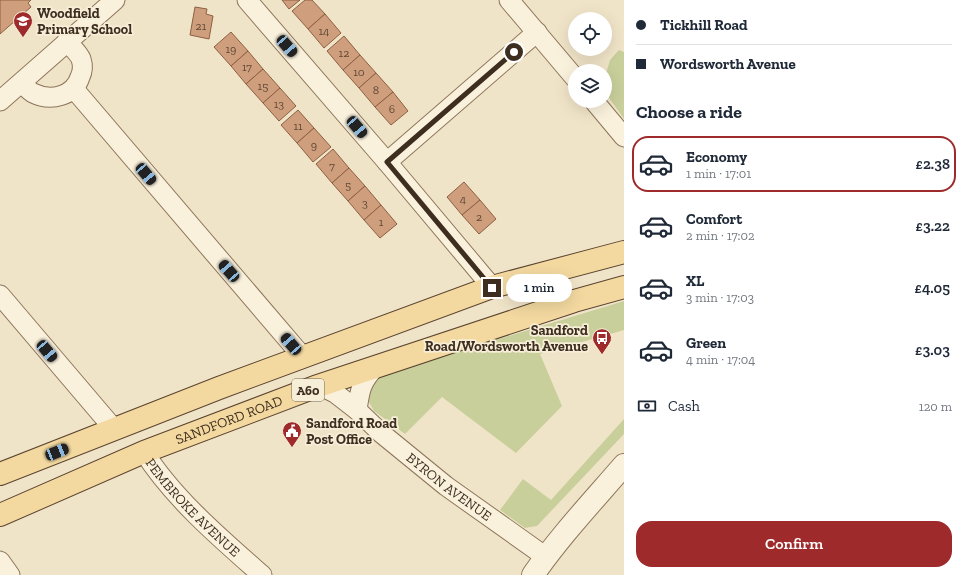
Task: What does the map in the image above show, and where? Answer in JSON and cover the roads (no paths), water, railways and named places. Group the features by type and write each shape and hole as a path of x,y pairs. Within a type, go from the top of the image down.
{"main road":[{"name":"A60","path":"0,474 302,356 492,288 624,252"},
{"name":"SANDFORD ROAD","path":"0,515 144,452 315,387 574,301 624,287"}],"street":[{"path":"0,101 115,0"},
{"path":"247,0 387,162 492,288"},
{"path":"509,0 568,70"},
{"path":"387,162 537,32"},
{"path":"22,83 32,93 44,97 65,95 74,89 83,68 80,58 67,41"},
{"path":"74,89 302,356"},
{"path":"600,108 624,137"},
{"path":"0,295 114,429"},
{"path":"357,410 360,389 367,376 376,366"},
{"name":"BYRON AVENUE","path":"315,387 328,389 335,393 446,486 546,557"},
{"name":"PEMBROKE AVENUE","path":"144,452 157,472 183,500 234,551 262,575"},
{"path":"534,575 546,557 571,526 624,465"},
{"path":"0,561 10,575"}],"place":[{"name":"Woodfield Primary School","path":"23,38"},
{"name":"Sandford Road/Wordsworth Avenue","path":"602,355"},
{"name":"Sandford Road Post Office","path":"292,448"}]}
